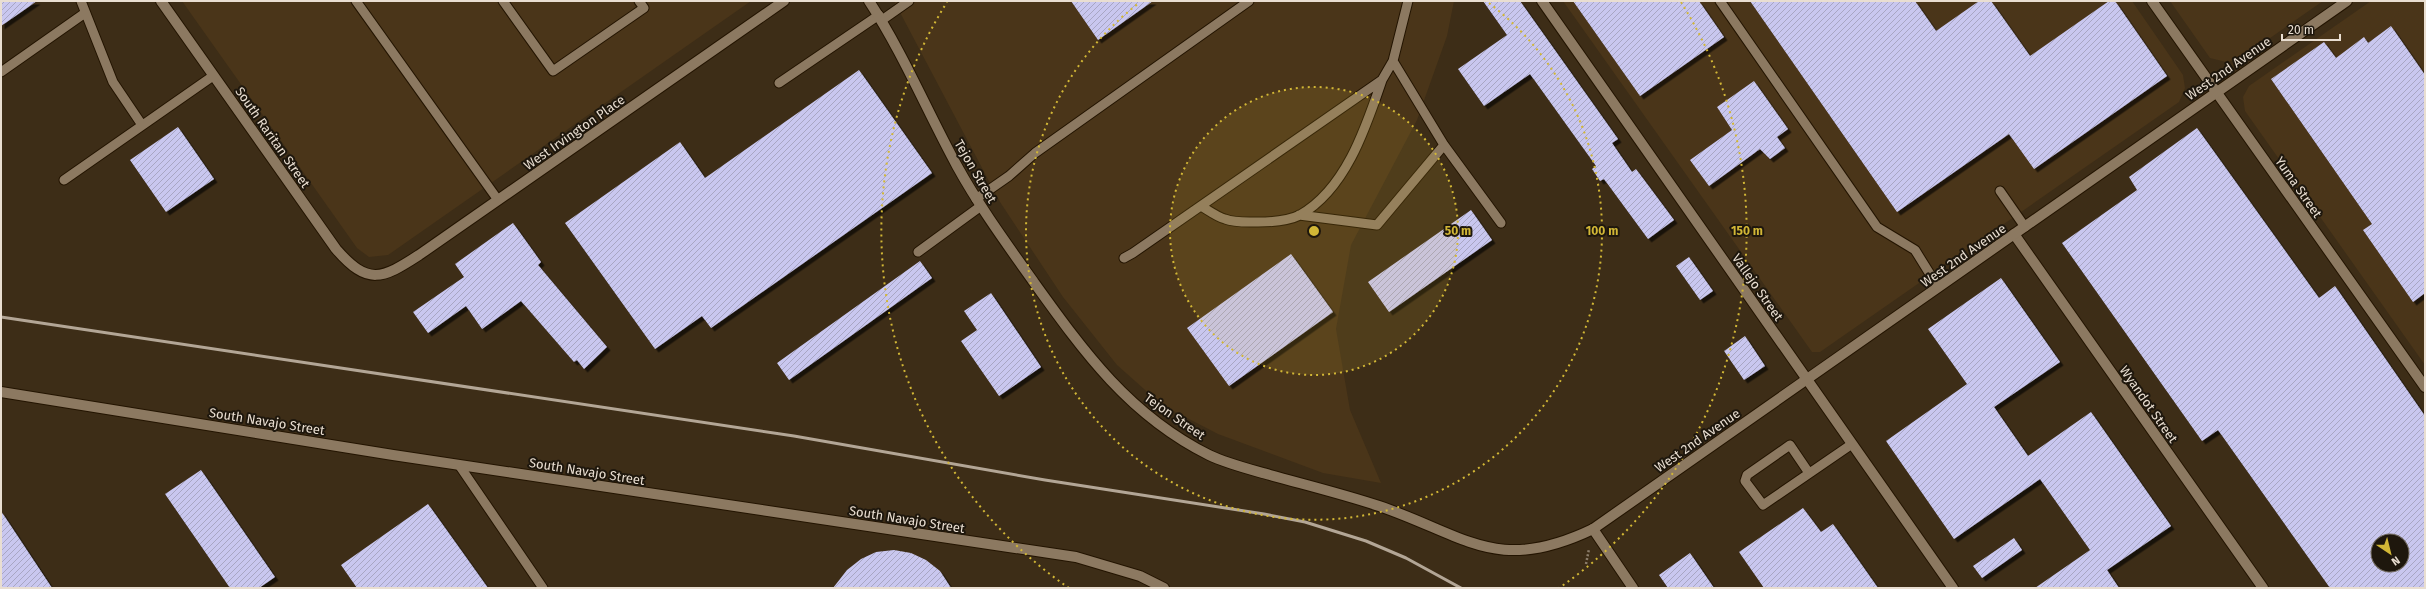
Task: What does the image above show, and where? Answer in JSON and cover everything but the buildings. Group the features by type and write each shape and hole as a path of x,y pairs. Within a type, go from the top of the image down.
{"street":[{"name":"South Raritan Street","path":"161,1 336,250 354,268 374,276"},
{"name":"West Irvington Place","path":"374,276 389,273 404,265 784,1"},
{"name":"Tejon Street","path":"869,1 880,18 978,203 1098,368 1117,389 1152,419 1206,453 1233,465 1381,506 1457,539 1486,548 1507,551 1546,548 1568,541 1593,529"},
{"name":"Vallejo Street","path":"1542,1 1953,588"},
{"name":"Yuma Street","path":"2152,1 2425,388"},
{"name":"West 2nd Avenue","path":"1593,529 2347,1"},
{"name":"Wyandot Street","path":"2014,234 2263,588"},
{"name":"South Navajo Street","path":"1,392 459,465 1076,557 1140,576 1164,588"},
{"path":"1593,529 1633,588"}],"lane":[{"path":"82,1 85,13 113,82 142,125"},
{"path":"356,1 498,200"},
{"path":"503,1 553,71 644,8 639,1"},
{"path":"779,83 909,1"},
{"path":"918,252 978,203 1035,153 1250,1"},
{"path":"1299,216 1317,202 1334,183 1359,143 1382,80 1393,61 1408,1"},
{"path":"1720,1 1877,227 1915,250 1938,288"},
{"path":"1,72 85,13"},
{"path":"1393,61 1444,145 1501,224"},
{"path":"64,180 213,76"},
{"path":"1124,258 1382,80"},
{"path":"1201,206 1225,219 1244,222 1273,222 1299,216 1377,225 1444,145"},
{"path":"2000,191 2025,227"},
{"path":"1809,473 1790,445 1747,475 1745,481 1763,505 1852,444"},
{"path":"459,465 543,588"}],"shaded area":[{"path":"182,1 751,1 388,255 369,257 357,248"},
{"path":"894,1 1454,1 1447,36 1417,120 1351,245 1336,329 1350,410 1381,483 1323,473 1218,434 1162,405 1117,365 1063,297 1000,202"},
{"path":"1563,1 2132,1 2183,75 2185,88 2179,102 1820,352 1812,352"},
{"path":"2170,1 2323,1 2240,59 2226,62 2210,58"},
{"path":"2371,1 2425,1 2425,365 2245,111 2243,97 2249,86"}],"railway":[{"path":"1,317 794,436 1045,480 1264,514 1305,522 1366,541 1406,558 1461,588"}]}
